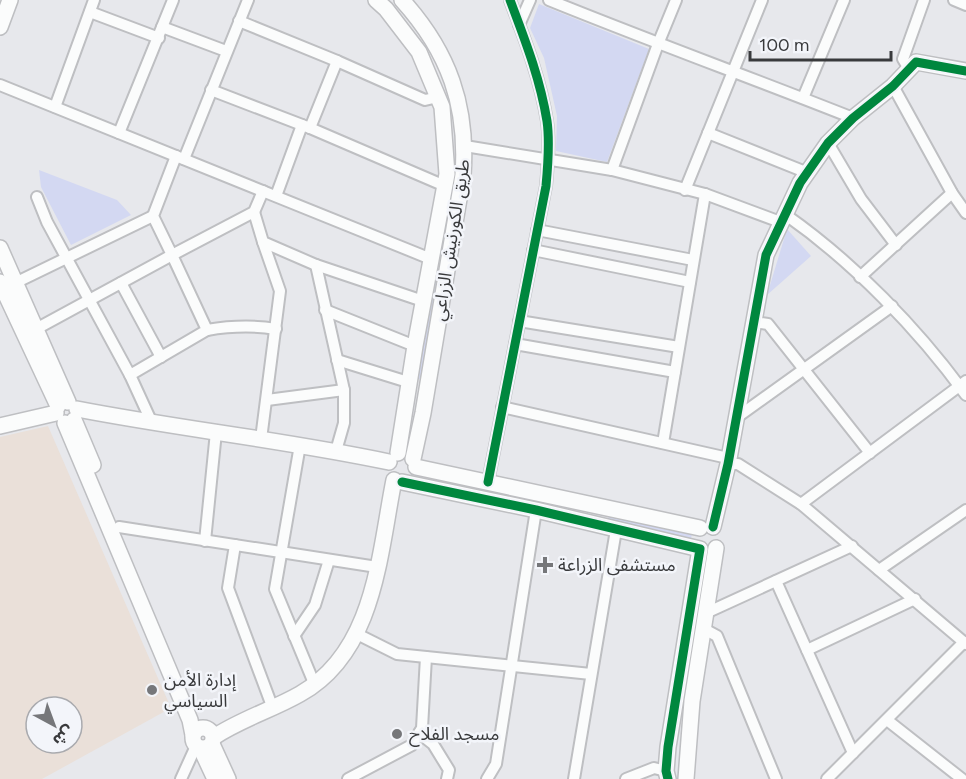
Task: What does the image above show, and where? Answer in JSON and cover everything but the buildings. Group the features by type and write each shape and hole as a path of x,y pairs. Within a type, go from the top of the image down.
{"street":[{"path":"0,27 10,0"},
{"path":"55,107 94,0"},
{"path":"119,133 173,0"},
{"path":"5,288 153,216 211,90 248,0"},
{"path":"376,0 386,9 419,52 442,107 447,174 389,474 398,481 536,510 708,551 716,548"},
{"path":"488,482 546,186 548,159 547,122 533,60 510,0"},
{"path":"519,25 530,0"},
{"path":"549,0 853,118"},
{"path":"612,170 676,0"},
{"path":"685,190 762,0"},
{"path":"802,98 844,0"},
{"path":"909,69 903,59 924,0"},
{"path":"954,0 966,5"},
{"name":"طريق الكورنيش الزراعي","path":"406,1 444,59 459,99 465,147 463,175 415,463"},
{"path":"90,12 226,51"},
{"path":"239,21 425,100 438,98"},
{"path":"276,196 337,61"},
{"path":"626,779 654,768 667,775 669,735 700,549 696,539 707,527 728,461 766,255 800,183 828,143 853,118 893,86 916,62 966,71"},
{"path":"0,85 431,259"},
{"path":"893,86 952,193 966,213"},
{"path":"211,90 306,126 445,186"},
{"path":"708,133 808,173"},
{"path":"828,143 861,199 896,245"},
{"path":"465,147 612,170 705,194 784,219 808,231 892,306 964,388 801,504"},
{"path":"36,329 254,212 263,191"},
{"path":"860,277 952,193"},
{"path":"663,443 705,194"},
{"path":"37,197 47,222 130,375 152,423"},
{"path":"254,212 280,291 261,439"},
{"path":"153,216 207,330"},
{"path":"537,230 693,260"},
{"path":"263,242 316,265 423,301"},
{"path":"0,248 5,288 119,527 204,738 215,779"},
{"path":"533,250 690,282"},
{"path":"316,265 344,390 344,423 336,451"},
{"path":"121,283 161,357"},
{"path":"5,288 36,329 66,412 190,720 204,738 228,779"},
{"path":"735,418 892,306"},
{"path":"325,310 414,346"},
{"path":"519,321 679,347"},
{"path":"754,322 768,324 870,453"},
{"path":"130,375 207,330 255,326 276,329"},
{"path":"515,344 675,372"},
{"path":"337,360 408,382"},
{"path":"267,400 344,390"},
{"path":"502,407 663,443 738,464 801,504 955,632 965,643 831,778"},
{"path":"0,426 66,412 336,451 393,458 406,454 415,463 488,482 707,527 721,536 721,541 716,548 692,701 686,779"},
{"path":"205,541 216,432"},
{"path":"300,445 275,589 314,684"},
{"path":"398,481 413,476 415,463"},
{"path":"181,779 204,738 301,694 329,672 357,634 373,587 398,481"},
{"path":"487,779 496,764 536,510"},
{"path":"879,570 966,510"},
{"path":"119,527 377,567"},
{"path":"574,779 616,530"},
{"path":"235,545 228,588 272,706"},
{"path":"706,613 852,546"},
{"path":"294,636 315,605 329,560"},
{"path":"776,581 854,753"},
{"path":"807,650 915,599"},
{"path":"955,632 966,625"},
{"path":"704,629 717,636 776,779"},
{"path":"357,634 396,654 591,674"},
{"path":"348,779 412,745 422,728 426,657"},
{"path":"887,720 962,779"},
{"path":"419,733 433,744 449,770 447,779"}],"shaded area":[{"path":"539,4 649,49 607,162 556,151 557,116 544,58 530,28"},
{"path":"39,170 117,200 131,215 71,245 41,187"},
{"path":"787,229 811,256 767,295"},
{"path":"434,273 441,275 421,379 416,378"},
{"path":"48,426 171,708 42,779 0,779 0,437"},
{"path":"609,515 692,533 691,539 608,521"}],"cycle path":[{"path":"488,482 546,186 548,154 547,121 540,90 532,59 510,0"},
{"path":"713,527 728,464 766,255 800,183 828,143 853,118 893,86 916,62 966,71"},
{"path":"402,482 536,510 700,549 668,747 666,771 668,779"}],"place":[{"name":"مستشفى الزراعة","path":"545,565"},
{"name":"إدارة الأمن السياسي","path":"152,690"},
{"name":"مسجد الفلاح","path":"397,734"}]}
